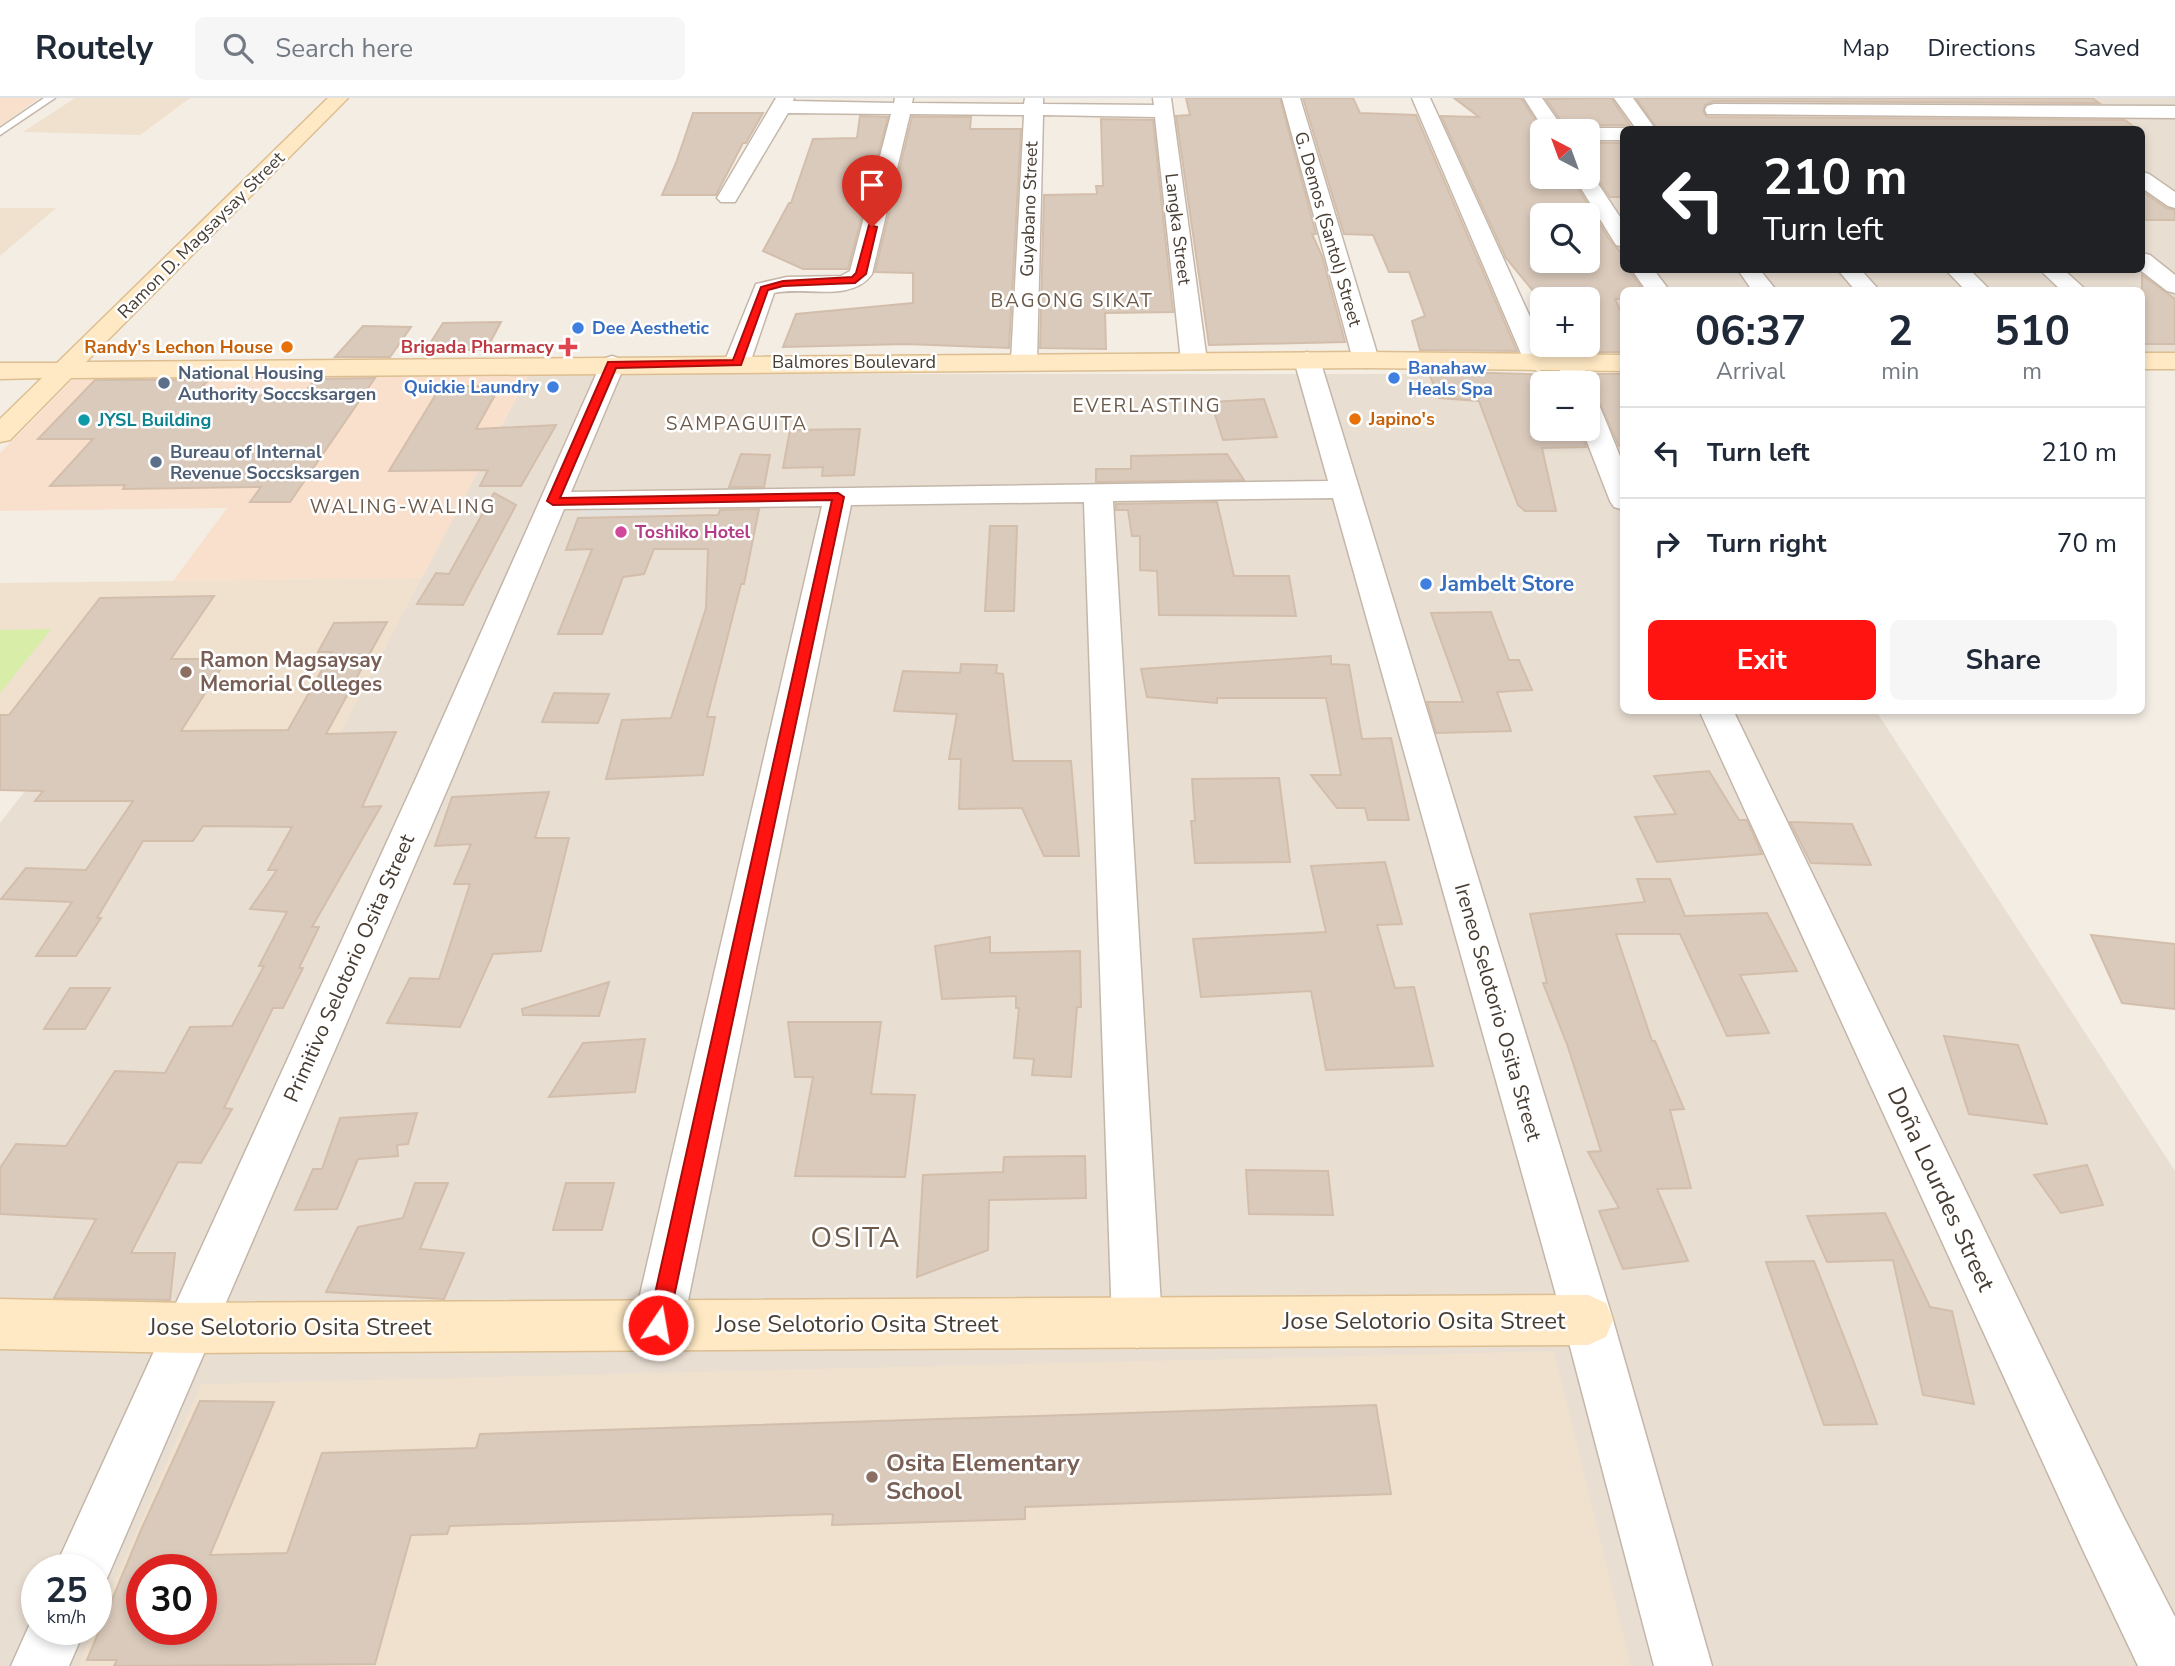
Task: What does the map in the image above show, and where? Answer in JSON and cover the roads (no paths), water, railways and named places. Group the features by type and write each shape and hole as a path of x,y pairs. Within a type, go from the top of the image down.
{"main road":[{"name":"Ramon D. Magsaysay Street","path":"0,433 339,98"},
{"name":"Balmores Boulevard","path":"0,372 737,363 1307,360 1538,363 1567,371"},
{"path":"2145,361 2175,361"},
{"name":"Balmores Boulevard","path":"1584,371 1620,364"},
{"name":"Jose Selotorio Osita Street","path":"0,1324 188,1328 1588,1320"}],"street":[{"name":"G. Demos (Santol) Street","path":"1291,98 1366,360"},
{"path":"1421,98 1538,363"},
{"path":"1533,98 1547,119"},
{"path":"1623,98 1644,126"},
{"path":"1947,98 1980,126"},
{"path":"2036,98 2073,126"},
{"path":"2141,98 2170,115"},
{"path":"729,198 783,103 1163,104"},
{"path":"737,363 764,289 783,284 845,283 859,278 902,103"},
{"name":"Guyabano Street","path":"1024,361 1033,104"},
{"name":"Langka Street","path":"1163,104 1194,361"},
{"path":"1709,104 1873,104 1962,111 2170,115"},
{"path":"1709,104 1728,126"},
{"path":"1792,104 1813,126"},
{"path":"1873,104 1896,126"},
{"path":"1600,134 1620,134"},
{"path":"2145,180 2175,202"},
{"path":"1592,189 1620,234"},
{"path":"2145,263 2175,289"},
{"path":"1852,273 1864,287"},
{"path":"1960,273 1975,287"},
{"path":"2054,273 2071,287"},
{"path":"2145,292 2175,289"},
{"name":"Ireneo Selotorio Osita Street","path":"1307,360 1588,1320 1683,1666"},
{"name":"Primitivo Selotorio Osita Street","path":"89,1554 435,776 612,365"},
{"path":"1600,440 1620,491"},
{"path":"553,501 1345,489"},
{"path":"1098,493 1137,1323"},
{"path":"658,1325 838,497"},
{"name":"Doña Lourdes Street","path":"1718,714 2102,1531 2169,1666"},
{"path":"40,1666 49,1645"}],"lane":[{"path":"0,132 50,98"}],"place":[{"name":"Dee Aesthetic","path":"578,328"},
{"name":"Randy's Lechon House","path":"287,347"},
{"name":"Brigada Pharmacy","path":"568,347"},
{"name":"Banahaw Heals Spa","path":"1394,378"},
{"name":"National Housing Authority Soccsksargen","path":"164,383"},
{"name":"Quickie Laundry","path":"553,387"},
{"name":"Japino's","path":"1355,419"},
{"name":"JYSL Building","path":"84,420"},
{"name":"Bureau of Internal Revenue Soccsksargen","path":"156,462"},
{"name":"Toshiko Hotel","path":"621,532"},
{"name":"Jambelt Store","path":"1426,584"},
{"name":"Ramon Magsaysay Memorial Colleges","path":"186,672"},
{"name":"Osita Elementary School","path":"872,1477"}],"district":[{"name":"BAGONG SIKAT","path":"1072,301"},
{"name":"EVERLASTING","path":"1147,406"},
{"name":"SAMPAGUITA","path":"737,424"},
{"name":"WALING-WALING","path":"403,507"},
{"name":"OSITA","path":"856,1238"}]}
